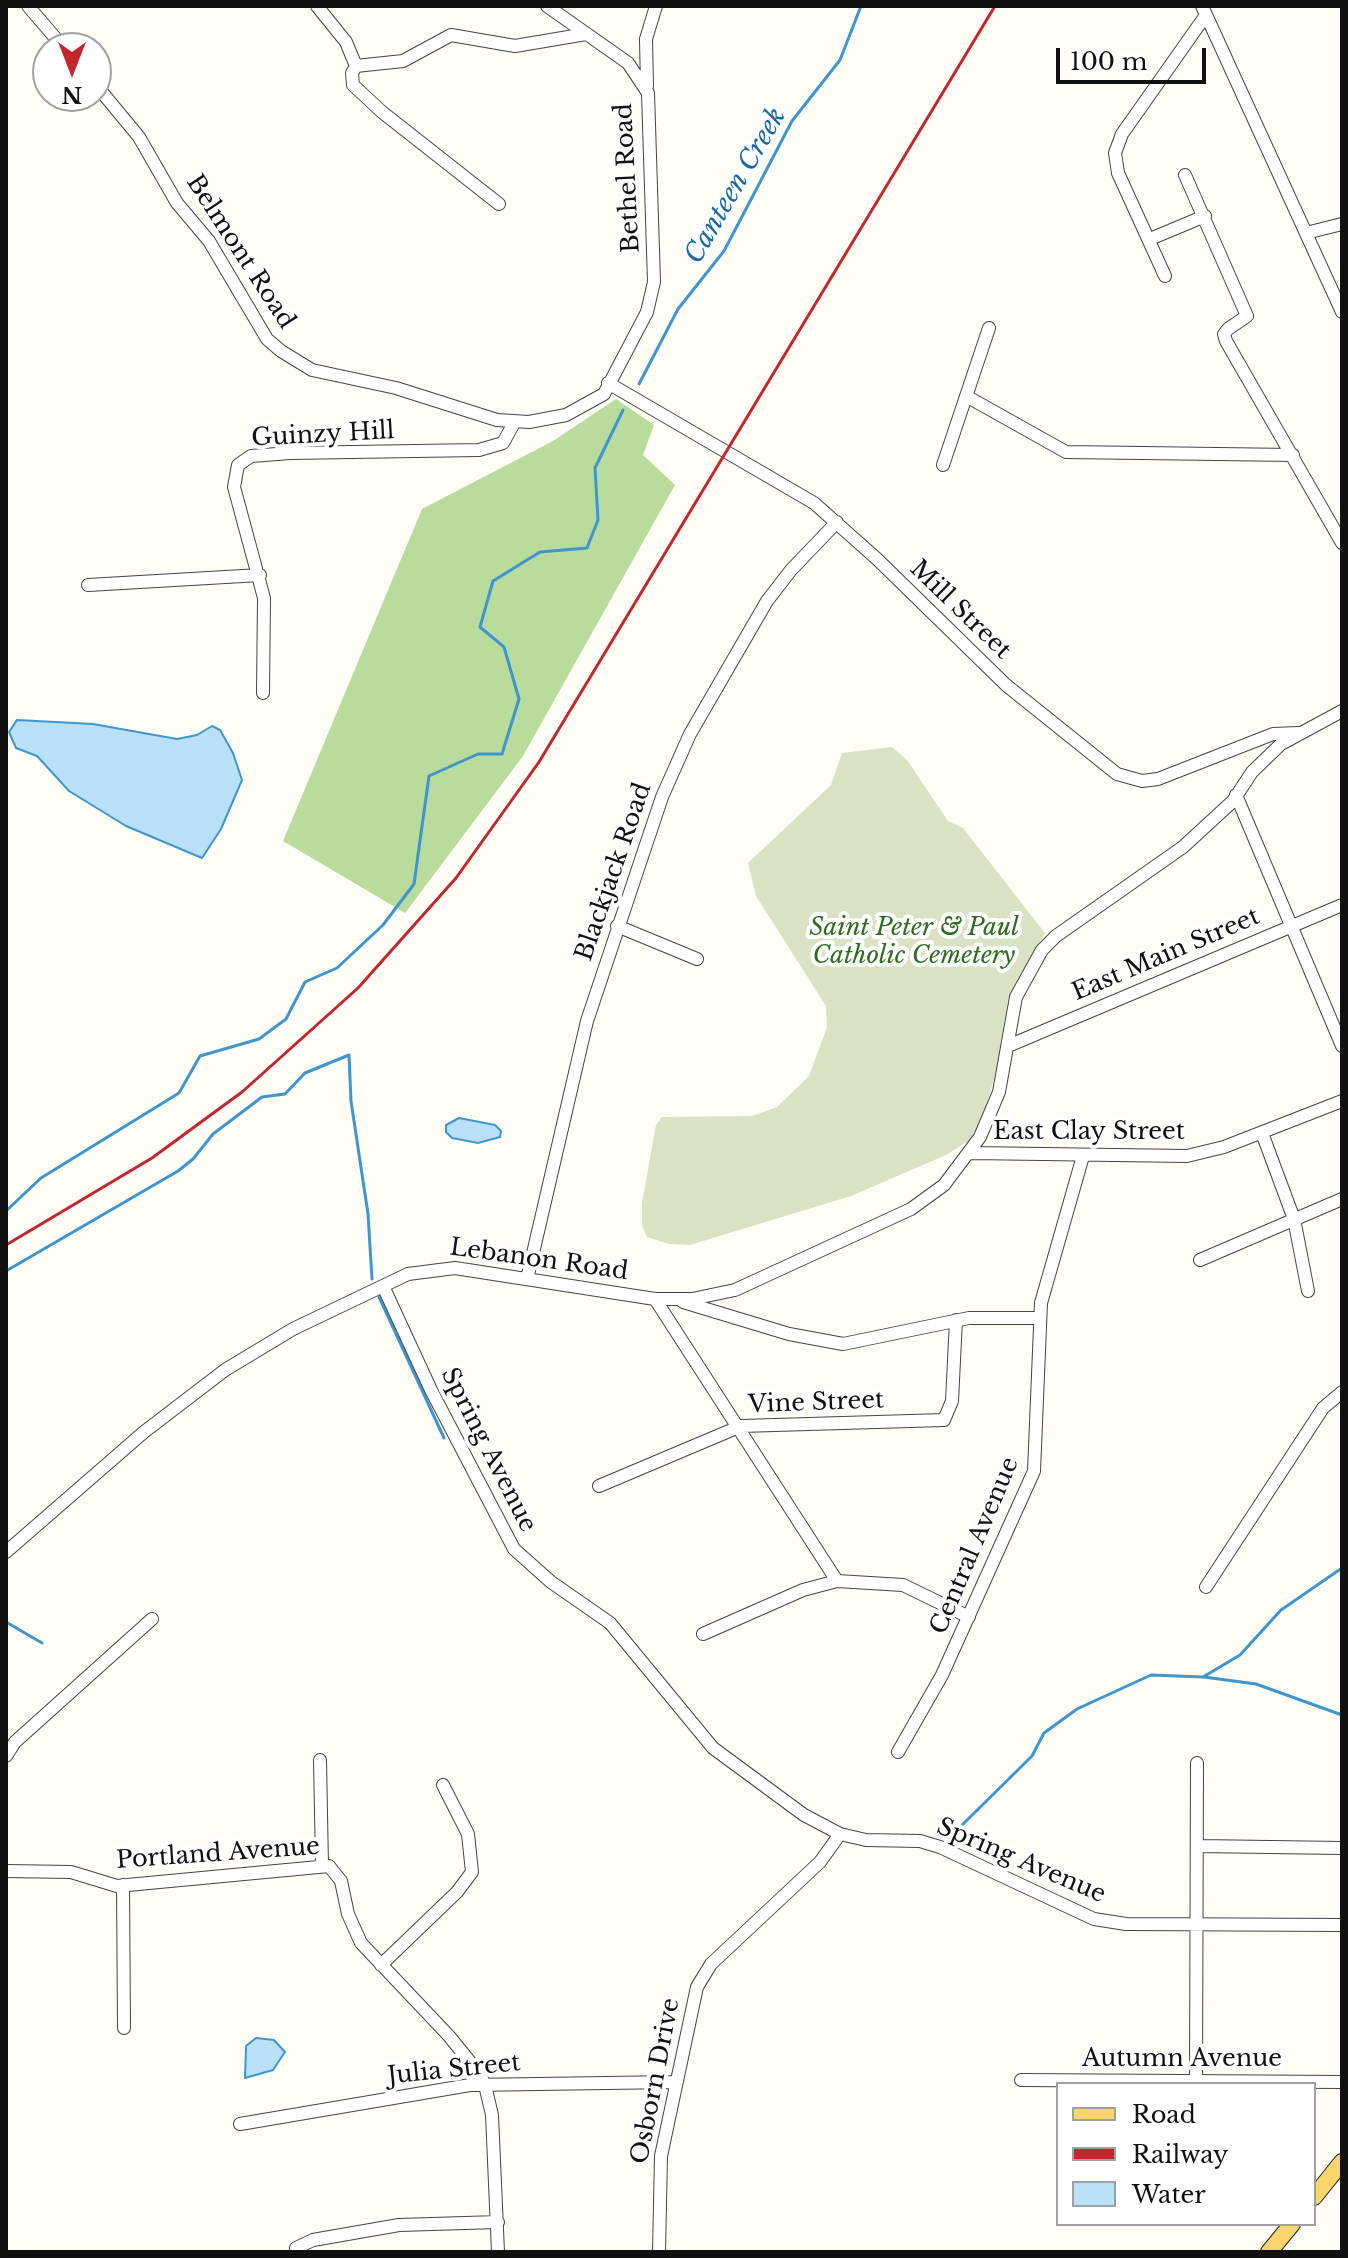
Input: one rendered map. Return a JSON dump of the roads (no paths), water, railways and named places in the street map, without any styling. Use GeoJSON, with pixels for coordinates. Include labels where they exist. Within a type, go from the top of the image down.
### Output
{"type":"FeatureCollection","features":[{"type":"Feature","properties":{"kind":"main road"},"geometry":{"type":"LineString","coordinates":[[1316,2194],[1342,2162]]}},
{"type":"Feature","properties":{"kind":"main road"},"geometry":{"type":"LineString","coordinates":[[1269,2252],[1290,2226]]}},
{"type":"Feature","properties":{"kind":"street"},"geometry":{"type":"LineString","coordinates":[[28,6],[50,32]]}},
{"type":"Feature","properties":{"kind":"street"},"geometry":{"type":"LineString","coordinates":[[317,6],[346,42],[356,66]]}},
{"type":"Feature","properties":{"kind":"street","name":"Bethel Road"},"geometry":{"type":"LineString","coordinates":[[547,6],[628,63],[648,93],[654,282],[647,312],[608,383]]}},
{"type":"Feature","properties":{"kind":"street"},"geometry":{"type":"LineString","coordinates":[[648,93],[646,39],[656,6]]}},
{"type":"Feature","properties":{"kind":"street"},"geometry":{"type":"LineString","coordinates":[[1165,276],[1116,162],[1122,134],[1204,10]]}},
{"type":"Feature","properties":{"kind":"street"},"geometry":{"type":"LineString","coordinates":[[1204,10],[1342,312]]}},
{"type":"Feature","properties":{"kind":"street"},"geometry":{"type":"LineString","coordinates":[[356,66],[403,61],[451,35],[515,46],[586,34]]}},
{"type":"Feature","properties":{"kind":"street"},"geometry":{"type":"LineString","coordinates":[[356,66],[352,73],[353,85],[419,144],[499,204]]}},
{"type":"Feature","properties":{"kind":"street","name":"Belmont Road"},"geometry":{"type":"LineString","coordinates":[[112,105],[146,146],[177,203],[209,241],[267,339],[312,370],[396,388],[514,423],[577,411],[604,394],[608,383]]}},
{"type":"Feature","properties":{"kind":"street"},"geometry":{"type":"LineString","coordinates":[[1185,175],[1247,316],[1228,329],[1224,334],[1226,341],[1342,543]]}},
{"type":"Feature","properties":{"kind":"street"},"geometry":{"type":"LineString","coordinates":[[1150,239],[1205,216]]}},
{"type":"Feature","properties":{"kind":"street"},"geometry":{"type":"LineString","coordinates":[[1306,233],[1342,224]]}},
{"type":"Feature","properties":{"kind":"street"},"geometry":{"type":"LineString","coordinates":[[943,465],[989,328]]}},
{"type":"Feature","properties":{"kind":"street","name":"Mill Street"},"geometry":{"type":"LineString","coordinates":[[608,383],[814,503],[1006,685],[1117,774],[1142,781],[1158,779],[1273,734],[1298,733]]}},
{"type":"Feature","properties":{"kind":"street"},"geometry":{"type":"LineString","coordinates":[[966,396],[1066,452],[1293,455]]}},
{"type":"Feature","properties":{"kind":"street","name":"Guinzy Hill"},"geometry":{"type":"LineString","coordinates":[[263,693],[261,668],[266,623],[260,575],[234,487],[234,471],[244,459],[290,453],[479,450],[503,443],[514,423]]}},
{"type":"Feature","properties":{"kind":"street","name":"Blackjack Road"},"geometry":{"type":"LineString","coordinates":[[527,1279],[576,1061],[617,926],[662,797],[690,734],[767,601],[791,570],[837,522]]}},
{"type":"Feature","properties":{"kind":"street"},"geometry":{"type":"LineString","coordinates":[[88,585],[260,575]]}},
{"type":"Feature","properties":{"kind":"street"},"geometry":{"type":"LineString","coordinates":[[1298,733],[1342,711]]}},
{"type":"Feature","properties":{"kind":"street","name":"Lebanon Road"},"geometry":{"type":"LineString","coordinates":[[6,1552],[144,1432],[225,1370],[293,1329],[408,1274],[436,1268],[678,1300],[735,1290],[902,1214],[944,1185],[971,1153],[997,1099],[1016,997],[1042,950],[1056,936],[1183,847],[1236,795],[1265,757],[1298,733]]}},
{"type":"Feature","properties":{"kind":"street"},"geometry":{"type":"LineString","coordinates":[[1236,795],[1342,1046]]}},
{"type":"Feature","properties":{"kind":"street","name":"East Main Street"},"geometry":{"type":"LineString","coordinates":[[1008,1046],[1342,905]]}},
{"type":"Feature","properties":{"kind":"street"},"geometry":{"type":"LineString","coordinates":[[617,926],[697,959]]}},
{"type":"Feature","properties":{"kind":"street","name":"East Clay Street"},"geometry":{"type":"LineString","coordinates":[[971,1153],[1187,1156],[1262,1133],[1342,1101]]}},
{"type":"Feature","properties":{"kind":"street"},"geometry":{"type":"LineString","coordinates":[[1262,1133],[1294,1219],[1308,1291]]}},
{"type":"Feature","properties":{"kind":"street","name":"Central Avenue"},"geometry":{"type":"LineString","coordinates":[[898,1752],[925,1710],[1034,1471],[1039,1318],[1083,1156]]}},
{"type":"Feature","properties":{"kind":"street"},"geometry":{"type":"LineString","coordinates":[[1200,1260],[1342,1199]]}},
{"type":"Feature","properties":{"kind":"street","name":"Spring Avenue"},"geometry":{"type":"LineString","coordinates":[[383,1286],[431,1390],[514,1549],[551,1582],[610,1623],[713,1748],[804,1815],[840,1834],[940,1847],[1094,1919],[1196,1924],[1342,1925]]}},
{"type":"Feature","properties":{"kind":"street"},"geometry":{"type":"LineString","coordinates":[[655,1299],[837,1581]]}},
{"type":"Feature","properties":{"kind":"street"},"geometry":{"type":"LineString","coordinates":[[678,1300],[789,1334],[843,1344],[956,1320],[994,1316],[1039,1318]]}},
{"type":"Feature","properties":{"kind":"street","name":"Vine Street"},"geometry":{"type":"LineString","coordinates":[[599,1486],[738,1427],[944,1420],[952,1401],[956,1320]]}},
{"type":"Feature","properties":{"kind":"street"},"geometry":{"type":"LineString","coordinates":[[1206,1587],[1323,1408],[1342,1392]]}},
{"type":"Feature","properties":{"kind":"street"},"geometry":{"type":"LineString","coordinates":[[703,1634],[803,1590],[837,1581],[903,1585],[969,1617]]}},
{"type":"Feature","properties":{"kind":"street"},"geometry":{"type":"LineString","coordinates":[[6,1756],[32,1727],[152,1619]]}},
{"type":"Feature","properties":{"kind":"street"},"geometry":{"type":"LineString","coordinates":[[320,1760],[322,1866]]}},
{"type":"Feature","properties":{"kind":"street"},"geometry":{"type":"LineString","coordinates":[[1196,2081],[1197,1763]]}},
{"type":"Feature","properties":{"kind":"street"},"geometry":{"type":"LineString","coordinates":[[381,1965],[448,1901],[472,1872],[468,1834],[443,1785]]}},
{"type":"Feature","properties":{"kind":"street","name":"Osborn Drive"},"geometry":{"type":"LineString","coordinates":[[659,2252],[661,2156],[694,1996],[706,1970],[820,1862],[840,1834]]}},
{"type":"Feature","properties":{"kind":"street"},"geometry":{"type":"LineString","coordinates":[[1197,1846],[1342,1848]]}},
{"type":"Feature","properties":{"kind":"street","name":"Portland Avenue"},"geometry":{"type":"LineString","coordinates":[[6,1871],[71,1872],[106,1884],[123,1885],[329,1866],[341,1881],[354,1930],[381,1965],[449,2036],[485,2085],[492,2115],[498,2252]]}},
{"type":"Feature","properties":{"kind":"street"},"geometry":{"type":"LineString","coordinates":[[123,1885],[124,2028]]}},
{"type":"Feature","properties":{"kind":"street","name":"Autumn Avenue"},"geometry":{"type":"LineString","coordinates":[[1021,2080],[1083,2082]]}},
{"type":"Feature","properties":{"kind":"street","name":"Julia Street"},"geometry":{"type":"LineString","coordinates":[[240,2124],[485,2085],[675,2082]]}},
{"type":"Feature","properties":{"kind":"street","name":"Autumn Avenue"},"geometry":{"type":"LineString","coordinates":[[1155,2082],[1342,2082]]}},
{"type":"Feature","properties":{"kind":"street"},"geometry":{"type":"LineString","coordinates":[[296,2248],[313,2240],[399,2225],[498,2222]]}},
{"type":"Feature","properties":{"kind":"water"},"geometry":{"type":"Polygon","coordinates":[[[17,720],[93,724],[177,739],[197,735],[212,726],[220,730],[233,753],[242,780],[221,829],[202,858],[126,826],[69,791],[37,756],[16,748],[9,732],[17,720]]]}},
{"type":"Feature","properties":{"kind":"water"},"geometry":{"type":"Polygon","coordinates":[[[459,1118],[495,1125],[501,1131],[500,1137],[478,1143],[452,1138],[446,1132],[446,1125],[459,1118]]]}},
{"type":"Feature","properties":{"kind":"water"},"geometry":{"type":"Polygon","coordinates":[[[256,2038],[274,2040],[285,2052],[273,2070],[245,2078],[246,2046],[256,2038]]]}},
{"type":"Feature","properties":{"kind":"waterway","name":"Canteen Creek"},"geometry":{"type":"LineString","coordinates":[[639,384],[678,309],[724,251],[792,121],[840,60],[861,6]]}},
{"type":"Feature","properties":{"kind":"waterway","name":"Canteen Creek"},"geometry":{"type":"LineString","coordinates":[[6,1211],[41,1178],[179,1093],[200,1056],[259,1039],[286,1019],[305,982],[337,968],[383,925],[414,884],[429,776],[478,754],[502,754],[519,699],[504,647],[480,627],[493,581],[540,552],[587,548],[598,520],[595,468],[623,410]]}},
{"type":"Feature","properties":{"kind":"waterway"},"geometry":{"type":"LineString","coordinates":[[6,1271],[178,1171],[193,1159],[213,1134],[262,1097],[285,1094],[305,1073],[349,1055],[351,1101],[368,1214],[372,1279]]}},
{"type":"Feature","properties":{"kind":"waterway"},"geometry":{"type":"LineString","coordinates":[[379,1297],[444,1438]]}},
{"type":"Feature","properties":{"kind":"waterway"},"geometry":{"type":"LineString","coordinates":[[956,1831],[1032,1756],[1044,1733],[1077,1709],[1151,1675],[1203,1677],[1240,1655],[1281,1610],[1342,1568]]}},
{"type":"Feature","properties":{"kind":"waterway"},"geometry":{"type":"LineString","coordinates":[[6,1622],[42,1643]]}},
{"type":"Feature","properties":{"kind":"waterway"},"geometry":{"type":"LineString","coordinates":[[1204,1677],[1256,1684],[1342,1715]]}},
{"type":"Feature","properties":{"kind":"railway"},"geometry":{"type":"LineString","coordinates":[[6,1245],[152,1158],[242,1092],[358,988],[456,878],[539,762],[995,6]]}},
{"type":"Feature","properties":{"kind":"park label","name":"Saint Peter & Paul Catholic Cemetery"},"geometry":{"type":"Point","coordinates":[914,942]}}]}
